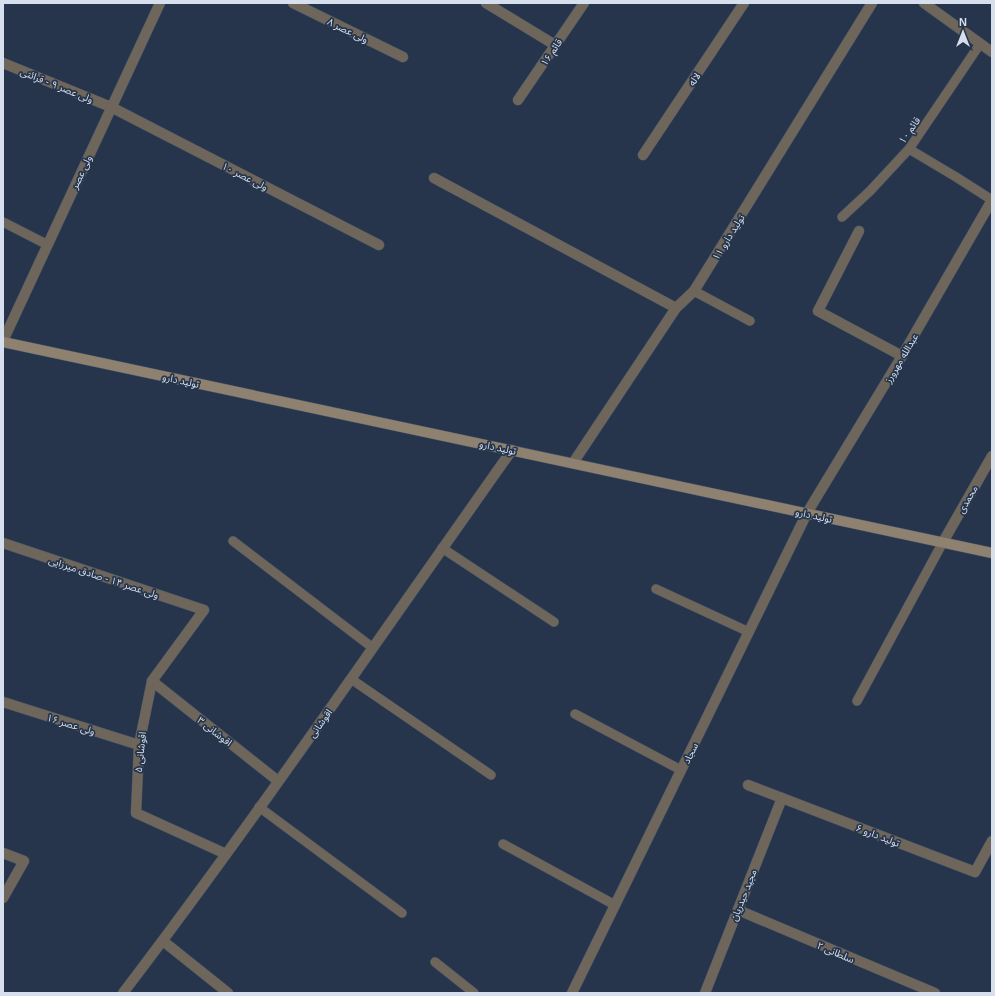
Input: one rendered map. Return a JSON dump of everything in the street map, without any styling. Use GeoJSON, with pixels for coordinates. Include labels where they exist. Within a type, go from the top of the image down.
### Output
{"type":"FeatureCollection","features":[{"type":"Feature","properties":{"kind":"street","name":"ولی عصر"},"geometry":{"type":"LineString","coordinates":[[3,341],[160,3]]}},
{"type":"Feature","properties":{"kind":"street","name":"ولی عصر ۸"},"geometry":{"type":"LineString","coordinates":[[293,3],[403,56]]}},
{"type":"Feature","properties":{"kind":"street"},"geometry":{"type":"LineString","coordinates":[[486,3],[556,46]]}},
{"type":"Feature","properties":{"kind":"street","name":"قائم ۱۶"},"geometry":{"type":"LineString","coordinates":[[518,100],[584,3]]}},
{"type":"Feature","properties":{"kind":"street","name":"لاله"},"geometry":{"type":"LineString","coordinates":[[643,155],[744,3]]}},
{"type":"Feature","properties":{"kind":"street","name":"تولید دارو ۱۱"},"geometry":{"type":"LineString","coordinates":[[573,463],[676,308],[694,291],[872,3]]}},
{"type":"Feature","properties":{"kind":"street"},"geometry":{"type":"LineString","coordinates":[[924,3],[992,52]]}},
{"type":"Feature","properties":{"kind":"street","name":"ولی عصر ۹ - قرائتی"},"geometry":{"type":"LineString","coordinates":[[3,63],[111,107]]}},
{"type":"Feature","properties":{"kind":"street","name":"ولی عصر ۱۰"},"geometry":{"type":"LineString","coordinates":[[111,107],[378,245]]}},
{"type":"Feature","properties":{"kind":"street"},"geometry":{"type":"LineString","coordinates":[[434,178],[676,308]]}},
{"type":"Feature","properties":{"kind":"street","name":"عبدالله مهرورز"},"geometry":{"type":"LineString","coordinates":[[807,513],[902,356],[992,200]]}},
{"type":"Feature","properties":{"kind":"street"},"geometry":{"type":"LineString","coordinates":[[859,231],[818,311],[902,356]]}},
{"type":"Feature","properties":{"kind":"street","name":"تولید دارو"},"geometry":{"type":"LineString","coordinates":[[3,341],[992,553]]}},
{"type":"Feature","properties":{"kind":"street","name":"اقوشانی"},"geometry":{"type":"LineString","coordinates":[[123,993],[226,854],[512,450]]}},
{"type":"Feature","properties":{"kind":"street","name":"محمدی"},"geometry":{"type":"LineString","coordinates":[[943,542],[992,456]]}},
{"type":"Feature","properties":{"kind":"street","name":"سجاد"},"geometry":{"type":"LineString","coordinates":[[572,993],[807,513]]}},
{"type":"Feature","properties":{"kind":"street","name":"ولی عصر ۱۴ - صادق میرزایی"},"geometry":{"type":"LineString","coordinates":[[3,544],[204,610]]}},
{"type":"Feature","properties":{"kind":"street","name":"اقوشانی ۵"},"geometry":{"type":"LineString","coordinates":[[204,610],[152,681],[139,745],[136,813],[226,854]]}},
{"type":"Feature","properties":{"kind":"street","name":"اقوشانی ۳"},"geometry":{"type":"LineString","coordinates":[[152,681],[278,781]]}},
{"type":"Feature","properties":{"kind":"street","name":"ولی عصر ۱۶"},"geometry":{"type":"LineString","coordinates":[[3,702],[139,745]]}},
{"type":"Feature","properties":{"kind":"street","name":"تولید دارو ۶"},"geometry":{"type":"LineString","coordinates":[[748,785],[975,872],[992,841]]}},
{"type":"Feature","properties":{"kind":"street","name":"مجید حیدریان"},"geometry":{"type":"LineString","coordinates":[[705,993],[782,798]]}},
{"type":"Feature","properties":{"kind":"street"},"geometry":{"type":"LineString","coordinates":[[3,853],[24,861],[3,898]]}},
{"type":"Feature","properties":{"kind":"street","name":"۲ سلطانی"},"geometry":{"type":"LineString","coordinates":[[738,910],[935,993]]}},
{"type":"Feature","properties":{"kind":"street"},"geometry":{"type":"LineString","coordinates":[[162,941],[228,993]]}},
{"type":"Feature","properties":{"kind":"lane","name":"قائم ۱۰"},"geometry":{"type":"LineString","coordinates":[[842,216],[870,192],[909,149],[980,44]]}},
{"type":"Feature","properties":{"kind":"lane"},"geometry":{"type":"LineString","coordinates":[[909,149],[992,200]]}},
{"type":"Feature","properties":{"kind":"lane"},"geometry":{"type":"LineString","coordinates":[[3,222],[48,245]]}},
{"type":"Feature","properties":{"kind":"lane"},"geometry":{"type":"LineString","coordinates":[[694,291],[750,320]]}},
{"type":"Feature","properties":{"kind":"lane"},"geometry":{"type":"LineString","coordinates":[[233,541],[373,648]]}},
{"type":"Feature","properties":{"kind":"lane"},"geometry":{"type":"LineString","coordinates":[[857,701],[943,542]]}},
{"type":"Feature","properties":{"kind":"lane"},"geometry":{"type":"LineString","coordinates":[[442,548],[554,622]]}},
{"type":"Feature","properties":{"kind":"lane"},"geometry":{"type":"LineString","coordinates":[[656,589],[749,632]]}},
{"type":"Feature","properties":{"kind":"lane"},"geometry":{"type":"LineString","coordinates":[[351,679],[491,775]]}},
{"type":"Feature","properties":{"kind":"lane"},"geometry":{"type":"LineString","coordinates":[[575,714],[681,770]]}},
{"type":"Feature","properties":{"kind":"lane"},"geometry":{"type":"LineString","coordinates":[[259,807],[402,913]]}},
{"type":"Feature","properties":{"kind":"lane"},"geometry":{"type":"LineString","coordinates":[[503,844],[615,905]]}},
{"type":"Feature","properties":{"kind":"lane"},"geometry":{"type":"LineString","coordinates":[[435,962],[474,993]]}}]}
